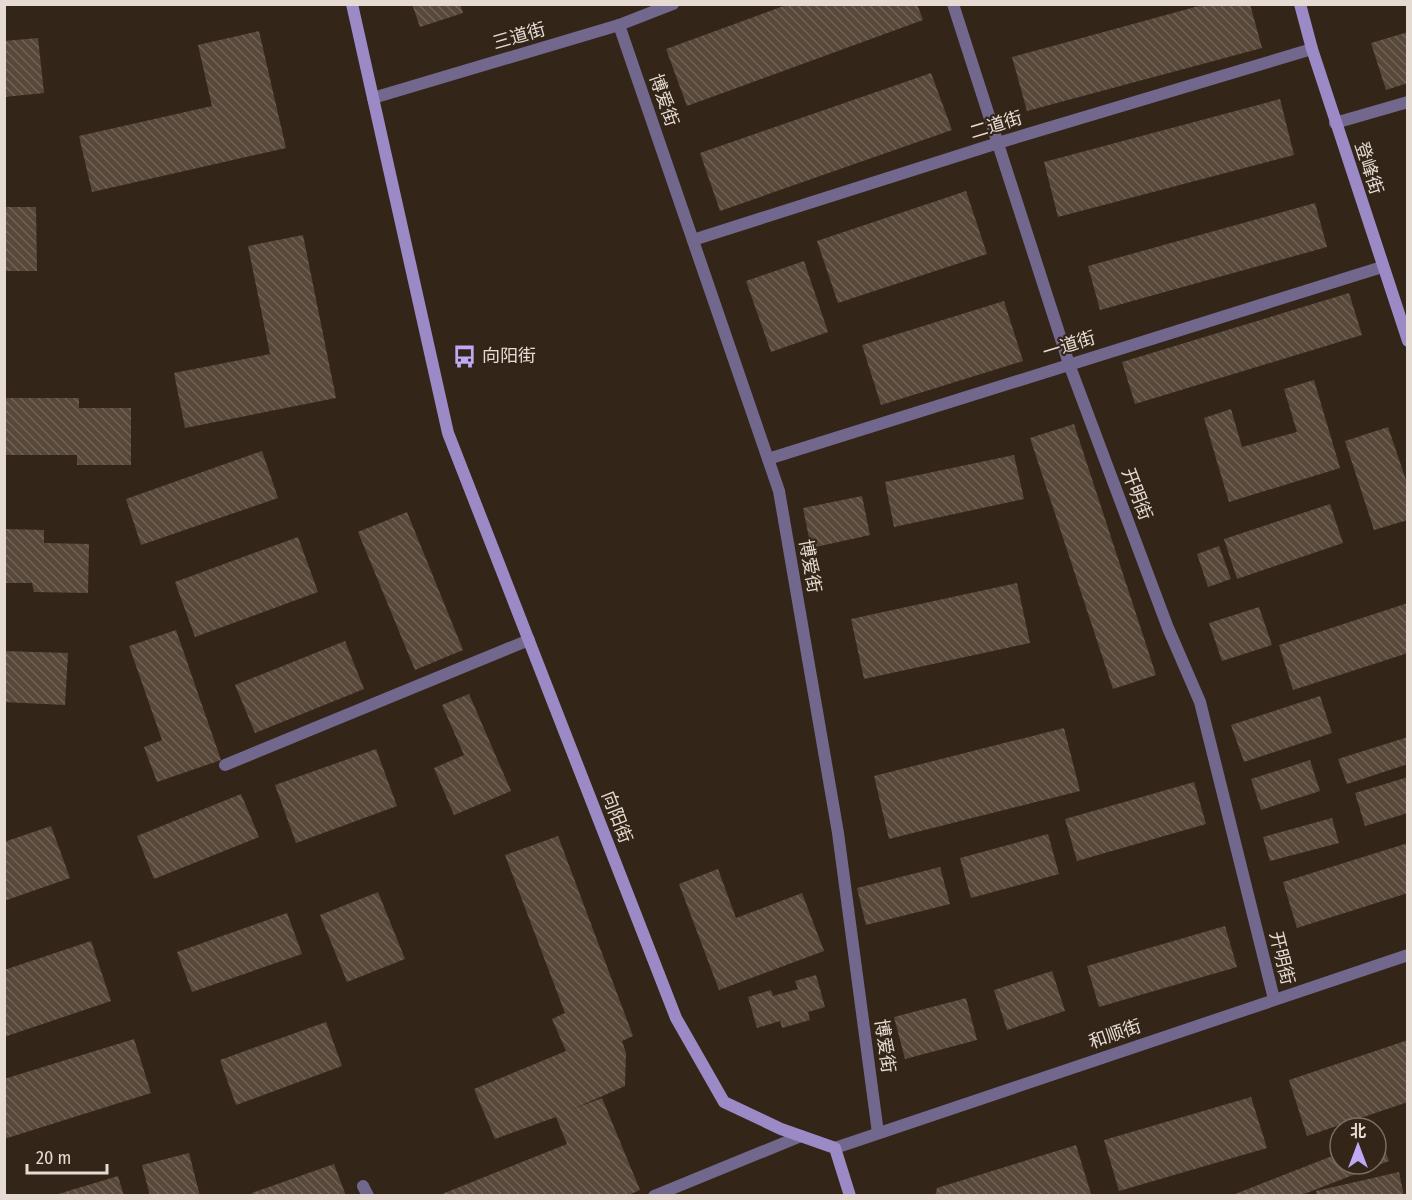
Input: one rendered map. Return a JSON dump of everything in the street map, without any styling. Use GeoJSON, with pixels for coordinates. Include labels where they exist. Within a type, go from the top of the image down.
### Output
{"type":"FeatureCollection","features":[{"type":"Feature","properties":{"kind":"street","name":"向阳街"},"geometry":{"type":"LineString","coordinates":[[352,4],[448,433],[676,1018],[724,1102],[801,1136],[835,1148]]}},
{"type":"Feature","properties":{"kind":"street","name":"三道街"},"geometry":{"type":"LineString","coordinates":[[373,98],[619,25],[674,4]]}},
{"type":"Feature","properties":{"kind":"street","name":"开明街"},"geometry":{"type":"LineString","coordinates":[[953,4],[1069,364],[1168,628],[1200,702],[1274,999]]}},
{"type":"Feature","properties":{"kind":"street","name":"登峰街"},"geometry":{"type":"LineString","coordinates":[[1300,4],[1311,49],[1407,340]]}},
{"type":"Feature","properties":{"kind":"street","name":"博爱街"},"geometry":{"type":"LineString","coordinates":[[619,25],[779,491],[838,833],[878,1133]]}},
{"type":"Feature","properties":{"kind":"street","name":"二道街"},"geometry":{"type":"LineString","coordinates":[[693,240],[998,143],[1311,49]]}},
{"type":"Feature","properties":{"kind":"street"},"geometry":{"type":"LineString","coordinates":[[1335,123],[1407,102]]}},
{"type":"Feature","properties":{"kind":"street","name":"一道街"},"geometry":{"type":"LineString","coordinates":[[768,459],[1382,267]]}},
{"type":"Feature","properties":{"kind":"street"},"geometry":{"type":"LineString","coordinates":[[225,765],[529,640]]}},
{"type":"Feature","properties":{"kind":"street","name":"和顺街"},"geometry":{"type":"LineString","coordinates":[[835,1148],[1407,955]]}},
{"type":"Feature","properties":{"kind":"street"},"geometry":{"type":"LineString","coordinates":[[654,1196],[801,1136]]}},
{"type":"Feature","properties":{"kind":"street"},"geometry":{"type":"LineString","coordinates":[[835,1148],[850,1196]]}},
{"type":"Feature","properties":{"kind":"building"},"geometry":{"type":"Polygon","coordinates":[[[412,4],[460,4],[463,13],[420,27],[412,4]]]}},
{"type":"Feature","properties":{"kind":"building"},"geometry":{"type":"Polygon","coordinates":[[[789,4],[917,4],[923,20],[687,106],[666,49],[789,4]]]}},
{"type":"Feature","properties":{"kind":"building"},"geometry":{"type":"Polygon","coordinates":[[[1206,4],[1250,4],[1262,48],[1027,111],[1012,57],[1206,4]]]}},
{"type":"Feature","properties":{"kind":"building"},"geometry":{"type":"Polygon","coordinates":[[[259,31],[286,148],[92,192],[79,136],[212,106],[198,45],[259,31]]]}},
{"type":"Feature","properties":{"kind":"building"},"geometry":{"type":"Polygon","coordinates":[[[1408,32],[1408,83],[1386,90],[1371,43],[1408,32]]]}},
{"type":"Feature","properties":{"kind":"building"},"geometry":{"type":"Polygon","coordinates":[[[38,38],[44,93],[4,97],[4,41],[38,38]]]}},
{"type":"Feature","properties":{"kind":"building"},"geometry":{"type":"Polygon","coordinates":[[[931,73],[952,130],[720,211],[700,153],[931,73]]]}},
{"type":"Feature","properties":{"kind":"building"},"geometry":{"type":"Polygon","coordinates":[[[1280,99],[1294,155],[1058,217],[1044,162],[1280,99]]]}},
{"type":"Feature","properties":{"kind":"building"},"geometry":{"type":"Polygon","coordinates":[[[966,191],[987,254],[838,303],[817,241],[966,191]]]}},
{"type":"Feature","properties":{"kind":"building"},"geometry":{"type":"Polygon","coordinates":[[[1315,203],[1327,247],[1100,310],[1088,266],[1315,203]]]}},
{"type":"Feature","properties":{"kind":"building"},"geometry":{"type":"Polygon","coordinates":[[[4,207],[36,207],[37,271],[4,271],[4,207]]]}},
{"type":"Feature","properties":{"kind":"building"},"geometry":{"type":"Polygon","coordinates":[[[303,235],[336,398],[185,428],[174,373],[270,354],[248,246],[303,235]]]}},
{"type":"Feature","properties":{"kind":"building"},"geometry":{"type":"Polygon","coordinates":[[[804,261],[828,332],[771,352],[746,281],[804,261]]]}},
{"type":"Feature","properties":{"kind":"building"},"geometry":{"type":"Polygon","coordinates":[[[1349,293],[1362,335],[1135,404],[1122,362],[1349,293]]]}},
{"type":"Feature","properties":{"kind":"building"},"geometry":{"type":"Polygon","coordinates":[[[1004,301],[1023,361],[881,405],[862,345],[1004,301]]]}},
{"type":"Feature","properties":{"kind":"building"},"geometry":{"type":"Polygon","coordinates":[[[1314,380],[1340,468],[1229,502],[1204,418],[1231,409],[1242,447],[1297,432],[1284,389],[1314,380]]]}},
{"type":"Feature","properties":{"kind":"building"},"geometry":{"type":"Polygon","coordinates":[[[4,398],[79,398],[79,408],[131,408],[131,465],[77,465],[77,455],[4,455],[4,398]]]}},
{"type":"Feature","properties":{"kind":"building"},"geometry":{"type":"Polygon","coordinates":[[[1074,424],[1156,675],[1113,689],[1030,438],[1074,424]]]}},
{"type":"Feature","properties":{"kind":"building"},"geometry":{"type":"Polygon","coordinates":[[[1388,427],[1408,486],[1408,520],[1374,530],[1345,441],[1388,427]]]}},
{"type":"Feature","properties":{"kind":"building"},"geometry":{"type":"Polygon","coordinates":[[[262,451],[278,498],[141,545],[126,499],[262,451]]]}},
{"type":"Feature","properties":{"kind":"building"},"geometry":{"type":"Polygon","coordinates":[[[1014,455],[1024,499],[894,527],[885,482],[1014,455]]]}},
{"type":"Feature","properties":{"kind":"building"},"geometry":{"type":"Polygon","coordinates":[[[862,496],[870,535],[811,548],[803,508],[862,496]]]}},
{"type":"Feature","properties":{"kind":"building"},"geometry":{"type":"Polygon","coordinates":[[[1330,504],[1343,543],[1237,579],[1224,539],[1330,504]]]}},
{"type":"Feature","properties":{"kind":"building"},"geometry":{"type":"Polygon","coordinates":[[[407,512],[463,650],[415,670],[358,532],[407,512]]]}},
{"type":"Feature","properties":{"kind":"building"},"geometry":{"type":"Polygon","coordinates":[[[4,529],[44,530],[44,543],[89,544],[88,593],[34,592],[32,583],[4,583],[4,529]]]}},
{"type":"Feature","properties":{"kind":"building"},"geometry":{"type":"Polygon","coordinates":[[[298,537],[318,592],[195,637],[175,582],[298,537]]]}},
{"type":"Feature","properties":{"kind":"building"},"geometry":{"type":"Polygon","coordinates":[[[1219,546],[1231,579],[1208,587],[1197,554],[1219,546]]]}},
{"type":"Feature","properties":{"kind":"building"},"geometry":{"type":"Polygon","coordinates":[[[1017,583],[1030,643],[864,679],[851,619],[1017,583]]]}},
{"type":"Feature","properties":{"kind":"building"},"geometry":{"type":"Polygon","coordinates":[[[1408,603],[1408,653],[1293,690],[1279,645],[1408,603]]]}},
{"type":"Feature","properties":{"kind":"building"},"geometry":{"type":"Polygon","coordinates":[[[1259,607],[1272,645],[1222,661],[1209,623],[1259,607]]]}},
{"type":"Feature","properties":{"kind":"building"},"geometry":{"type":"Polygon","coordinates":[[[176,630],[221,760],[157,782],[144,747],[162,740],[129,646],[176,630]]]}},
{"type":"Feature","properties":{"kind":"building"},"geometry":{"type":"Polygon","coordinates":[[[345,641],[364,689],[255,733],[235,685],[345,641]]]}},
{"type":"Feature","properties":{"kind":"building"},"geometry":{"type":"Polygon","coordinates":[[[4,651],[68,653],[65,705],[4,702],[4,651]]]}},
{"type":"Feature","properties":{"kind":"building"},"geometry":{"type":"Polygon","coordinates":[[[469,694],[511,791],[454,815],[434,768],[464,755],[442,705],[469,694]]]}},
{"type":"Feature","properties":{"kind":"building"},"geometry":{"type":"Polygon","coordinates":[[[1320,696],[1332,733],[1244,762],[1231,725],[1320,696]]]}},
{"type":"Feature","properties":{"kind":"building"},"geometry":{"type":"Polygon","coordinates":[[[1064,728],[1080,791],[889,839],[874,776],[1064,728]]]}},
{"type":"Feature","properties":{"kind":"building"},"geometry":{"type":"Polygon","coordinates":[[[1408,737],[1408,764],[1347,784],[1338,759],[1408,737]]]}},
{"type":"Feature","properties":{"kind":"building"},"geometry":{"type":"Polygon","coordinates":[[[376,749],[397,806],[296,843],[275,785],[376,749]]]}},
{"type":"Feature","properties":{"kind":"building"},"geometry":{"type":"Polygon","coordinates":[[[1310,760],[1320,791],[1261,810],[1251,779],[1310,760]]]}},
{"type":"Feature","properties":{"kind":"building"},"geometry":{"type":"Polygon","coordinates":[[[1408,777],[1408,813],[1365,826],[1355,793],[1408,777]]]}},
{"type":"Feature","properties":{"kind":"building"},"geometry":{"type":"Polygon","coordinates":[[[1194,782],[1206,824],[1077,861],[1065,819],[1194,782]]]}},
{"type":"Feature","properties":{"kind":"building"},"geometry":{"type":"Polygon","coordinates":[[[241,794],[259,837],[154,879],[137,836],[241,794]]]}},
{"type":"Feature","properties":{"kind":"building"},"geometry":{"type":"Polygon","coordinates":[[[1332,818],[1339,843],[1270,861],[1263,837],[1332,818]]]}},
{"type":"Feature","properties":{"kind":"building"},"geometry":{"type":"Polygon","coordinates":[[[51,826],[70,878],[4,901],[4,842],[51,826]]]}},
{"type":"Feature","properties":{"kind":"building"},"geometry":{"type":"Polygon","coordinates":[[[1048,834],[1059,874],[971,898],[960,858],[1048,834]]]}},
{"type":"Feature","properties":{"kind":"building"},"geometry":{"type":"Polygon","coordinates":[[[558,836],[633,1036],[622,1041],[626,1053],[625,1086],[573,1109],[602,1098],[640,1190],[626,1196],[437,1196],[567,1144],[556,1117],[495,1139],[474,1089],[566,1051],[552,1019],[565,1013],[505,855],[558,836]]]}},
{"type":"Feature","properties":{"kind":"building"},"geometry":{"type":"Polygon","coordinates":[[[1408,843],[1408,893],[1297,928],[1283,882],[1408,843]]]}},
{"type":"Feature","properties":{"kind":"building"},"geometry":{"type":"Polygon","coordinates":[[[940,867],[950,904],[866,925],[857,888],[940,867]]]}},
{"type":"Feature","properties":{"kind":"building"},"geometry":{"type":"Polygon","coordinates":[[[718,869],[736,918],[802,893],[824,951],[719,990],[679,884],[718,869]]]}},
{"type":"Feature","properties":{"kind":"building"},"geometry":{"type":"Polygon","coordinates":[[[378,892],[405,959],[347,982],[320,915],[378,892]]]}},
{"type":"Feature","properties":{"kind":"building"},"geometry":{"type":"Polygon","coordinates":[[[287,913],[302,954],[192,992],[177,952],[287,913]]]}},
{"type":"Feature","properties":{"kind":"building"},"geometry":{"type":"Polygon","coordinates":[[[1225,926],[1237,967],[1099,1007],[1087,966],[1225,926]]]}},
{"type":"Feature","properties":{"kind":"building"},"geometry":{"type":"Polygon","coordinates":[[[91,941],[111,1001],[4,1037],[4,970],[91,941]]]}},
{"type":"Feature","properties":{"kind":"building"},"geometry":{"type":"Polygon","coordinates":[[[1052,971],[1065,1011],[1007,1030],[994,990],[1052,971]]]}},
{"type":"Feature","properties":{"kind":"building"},"geometry":{"type":"Polygon","coordinates":[[[816,975],[825,1007],[808,1012],[810,1020],[782,1028],[780,1021],[757,1028],[748,997],[771,990],[773,996],[798,989],[795,981],[816,975]]]}},
{"type":"Feature","properties":{"kind":"building"},"geometry":{"type":"Polygon","coordinates":[[[966,998],[977,1040],[905,1059],[894,1017],[966,998]]]}},
{"type":"Feature","properties":{"kind":"building"},"geometry":{"type":"Polygon","coordinates":[[[326,1022],[342,1066],[236,1105],[220,1060],[326,1022]]]}},
{"type":"Feature","properties":{"kind":"building"},"geometry":{"type":"Polygon","coordinates":[[[134,1039],[151,1093],[4,1139],[4,1079],[134,1039]]]}},
{"type":"Feature","properties":{"kind":"building"},"geometry":{"type":"Polygon","coordinates":[[[1408,1040],[1408,1102],[1366,1116],[1328,1116],[1328,1129],[1307,1136],[1289,1080],[1408,1040]]]}},
{"type":"Feature","properties":{"kind":"building"},"geometry":{"type":"Polygon","coordinates":[[[1251,1097],[1267,1148],[1119,1191],[1104,1140],[1251,1097]]]}},
{"type":"Feature","properties":{"kind":"building"},"geometry":{"type":"Polygon","coordinates":[[[1076,1145],[1091,1194],[935,1196],[937,1188],[1076,1145]]]}},
{"type":"Feature","properties":{"kind":"building"},"geometry":{"type":"Polygon","coordinates":[[[189,1153],[200,1196],[150,1196],[142,1165],[189,1153]]]}},
{"type":"Feature","properties":{"kind":"building"},"geometry":{"type":"Polygon","coordinates":[[[1328,1158],[1328,1176],[1350,1176],[1299,1196],[1230,1196],[1328,1158]]]}},
{"type":"Feature","properties":{"kind":"building"},"geometry":{"type":"Polygon","coordinates":[[[334,1164],[346,1196],[253,1196],[252,1193],[334,1164]]]}},
{"type":"Feature","properties":{"kind":"building"},"geometry":{"type":"Polygon","coordinates":[[[1399,1172],[1404,1196],[1317,1196],[1316,1191],[1399,1172]]]}},
{"type":"Feature","properties":{"kind":"building"},"geometry":{"type":"Polygon","coordinates":[[[118,1176],[124,1196],[55,1196],[55,1195],[118,1176]]]}},
{"type":"Feature","properties":{"kind":"place","name":"向阳街"},"geometry":{"type":"Point","coordinates":[464,356]}}]}
